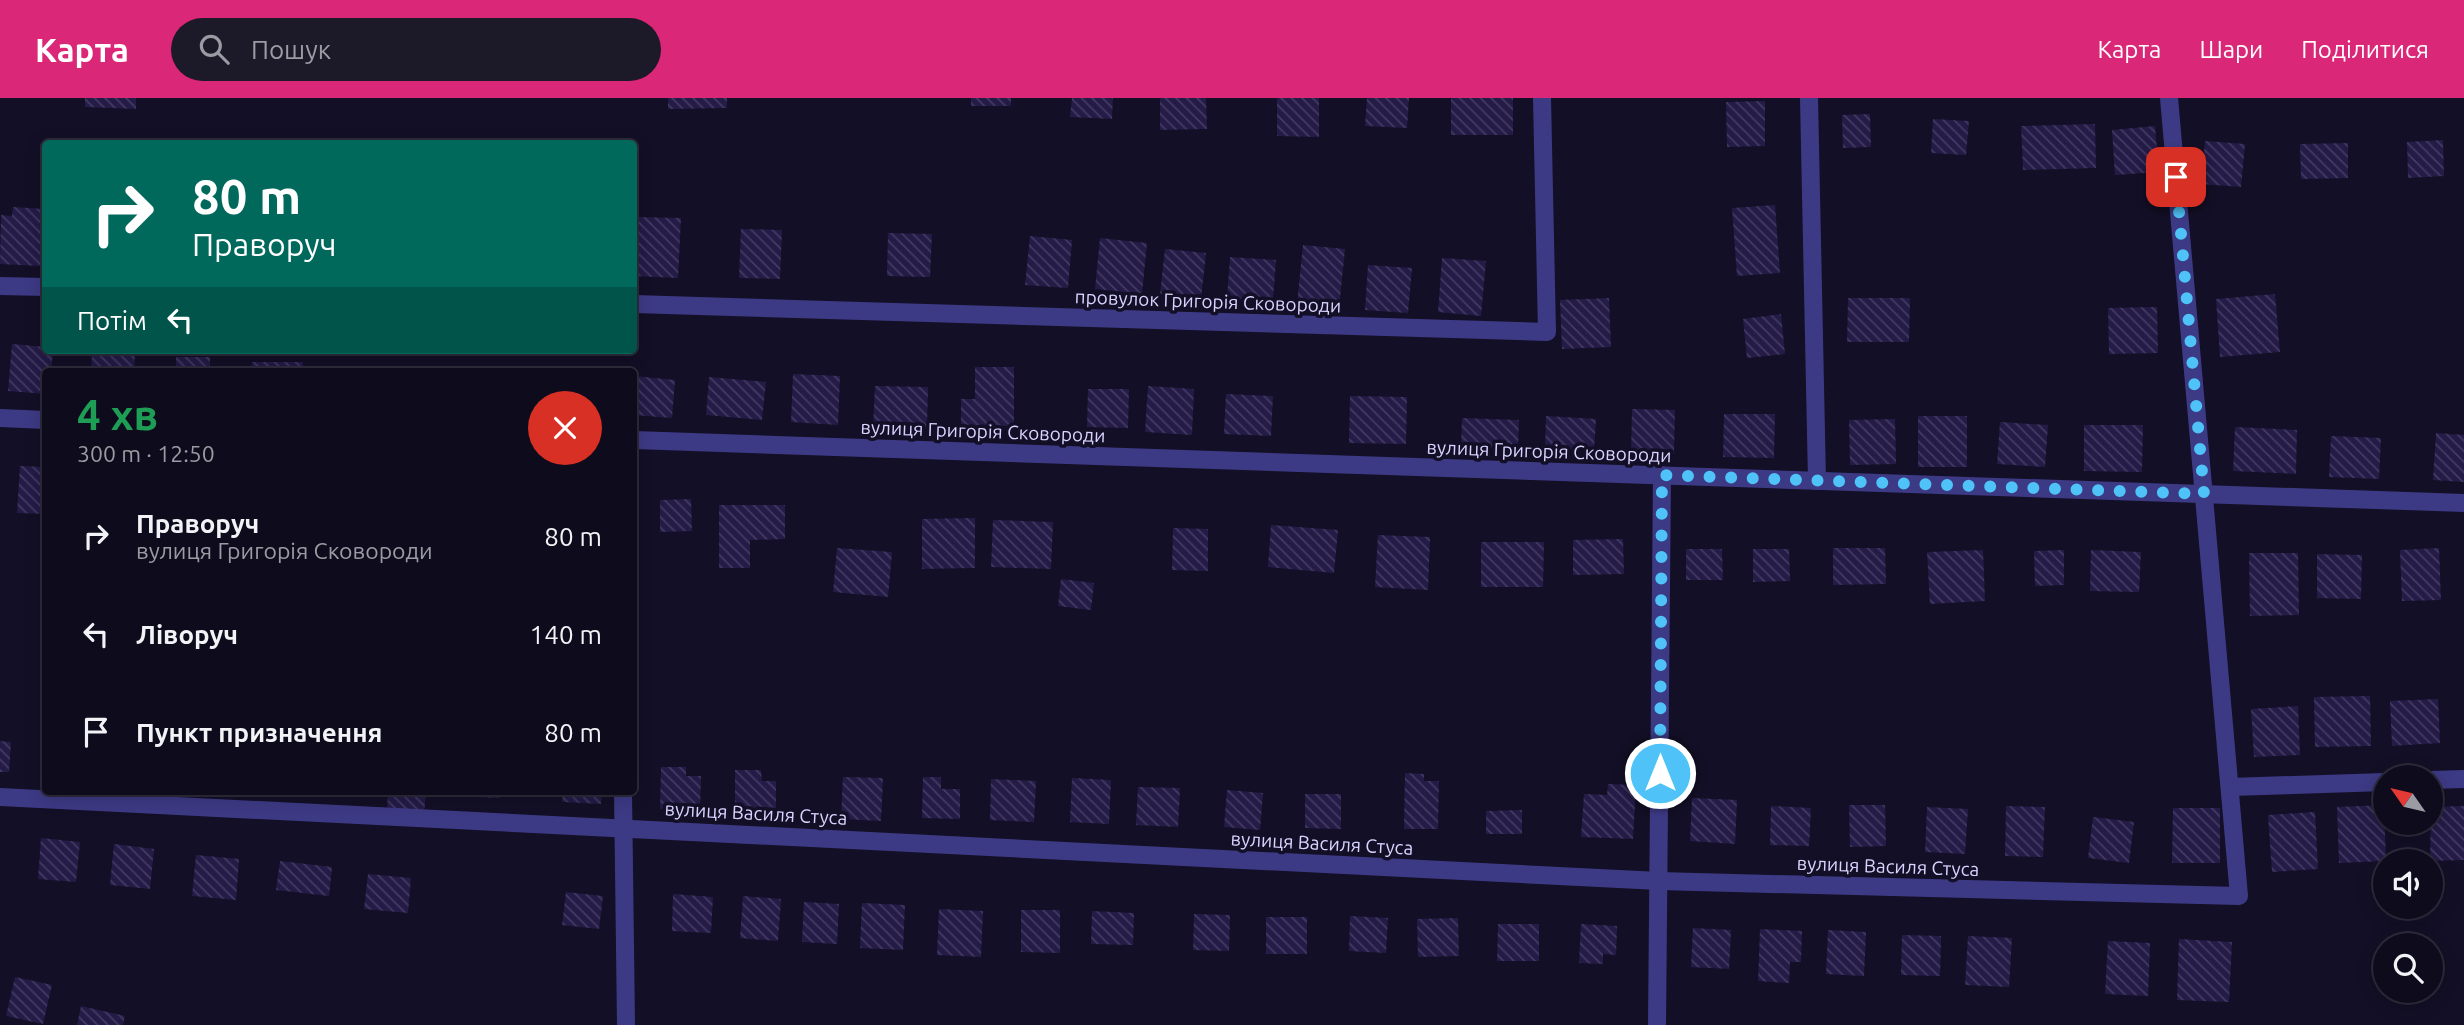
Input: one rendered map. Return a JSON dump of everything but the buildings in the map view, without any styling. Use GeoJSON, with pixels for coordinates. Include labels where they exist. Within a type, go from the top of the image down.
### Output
{"type":"FeatureCollection","features":[{"type":"Feature","properties":{"kind":"street","name":"провулок Григорія Сковороди"},"geometry":{"type":"LineString","coordinates":[[637,304],[1547,332],[1542,98]]}},
{"type":"Feature","properties":{"kind":"street"},"geometry":{"type":"LineString","coordinates":[[1809,98],[1817,481]]}},
{"type":"Feature","properties":{"kind":"street","name":"вулиця Василя Стуса"},"geometry":{"type":"LineString","coordinates":[[0,797],[1659,881],[2239,897],[2169,98]]}},
{"type":"Feature","properties":{"kind":"street"},"geometry":{"type":"LineString","coordinates":[[0,286],[42,287]]}},
{"type":"Feature","properties":{"kind":"street"},"geometry":{"type":"LineString","coordinates":[[0,418],[42,420]]}},
{"type":"Feature","properties":{"kind":"street","name":"вулиця Григорія Сковороди"},"geometry":{"type":"LineString","coordinates":[[637,440],[2464,503]]}},
{"type":"Feature","properties":{"kind":"street"},"geometry":{"type":"LineString","coordinates":[[1657,1025],[1662,475]]}},
{"type":"Feature","properties":{"kind":"street"},"geometry":{"type":"LineString","coordinates":[[2443,780],[2464,779]]}},
{"type":"Feature","properties":{"kind":"street"},"geometry":{"type":"LineString","coordinates":[[2230,787],[2373,782]]}},
{"type":"Feature","properties":{"kind":"street"},"geometry":{"type":"LineString","coordinates":[[623,795],[626,1025]]}},
{"type":"Feature","properties":{"kind":"route"},"geometry":{"type":"LineString","coordinates":[[1660,773],[1662,475],[2204,494],[2176,177]]}}]}
